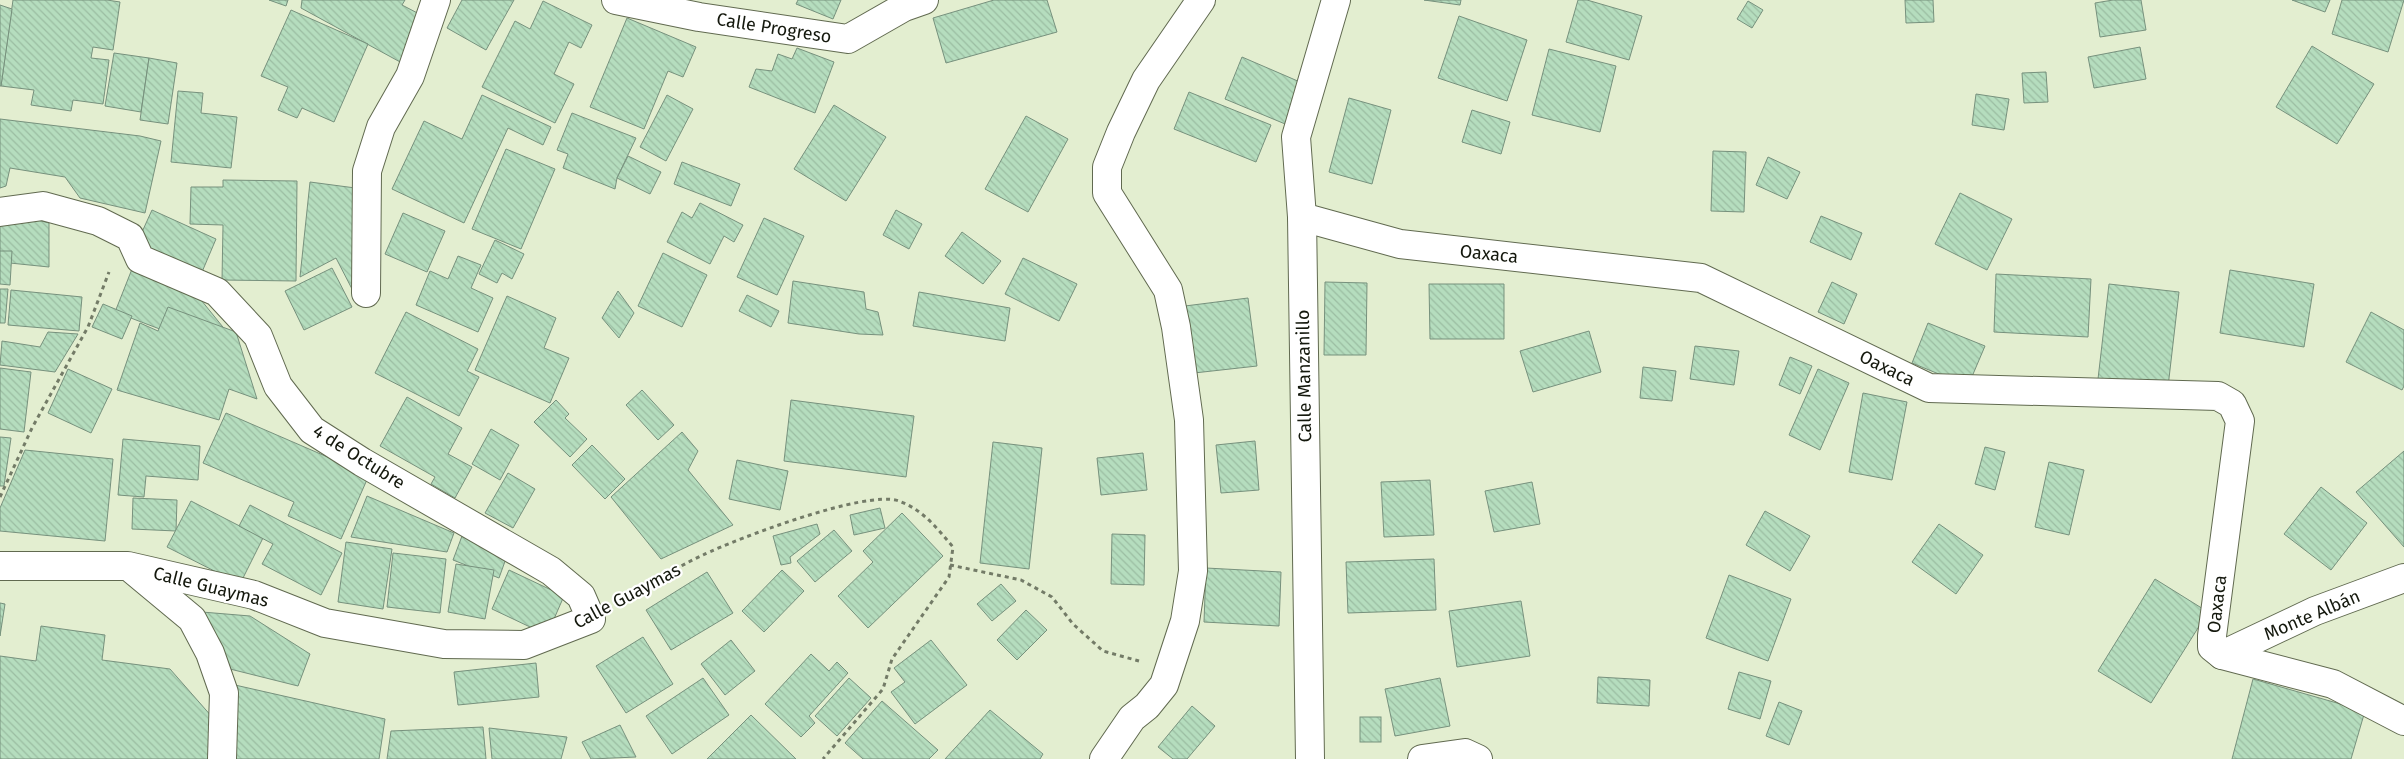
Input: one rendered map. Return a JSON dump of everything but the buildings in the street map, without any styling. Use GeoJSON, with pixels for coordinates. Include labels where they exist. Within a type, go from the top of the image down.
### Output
{"type":"FeatureCollection","features":[{"type":"Feature","properties":{"kind":"street"},"geometry":{"type":"LineString","coordinates":[[366,293],[366,171],[381,126],[410,76],[436,0]]}},
{"type":"Feature","properties":{"kind":"street","name":"Calle Progreso"},"geometry":{"type":"LineString","coordinates":[[616,0],[699,17],[848,39],[904,7],[924,0]]}},
{"type":"Feature","properties":{"kind":"street"},"geometry":{"type":"LineString","coordinates":[[1104,759],[1132,718],[1147,706],[1164,685],[1185,621],[1193,571],[1190,420],[1176,328],[1168,290],[1107,193],[1107,167],[1121,132],[1146,80],[1201,0]]}},
{"type":"Feature","properties":{"kind":"street","name":"Calle Manzanillo"},"geometry":{"type":"LineString","coordinates":[[1310,759],[1302,218],[1296,137],[1336,0]]}},
{"type":"Feature","properties":{"kind":"street"},"geometry":{"type":"LineString","coordinates":[[0,212],[43,206],[98,220],[130,237],[140,259]]}},
{"type":"Feature","properties":{"kind":"street","name":"Oaxaca"},"geometry":{"type":"LineString","coordinates":[[1302,218],[1400,244],[1701,278],[1930,388],[2218,396],[2232,404],[2240,420],[2212,636],[2212,647],[2222,655]]}},
{"type":"Feature","properties":{"kind":"street","name":"4 de Octubre"},"geometry":{"type":"LineString","coordinates":[[140,259],[217,292],[258,336],[278,386],[312,430],[387,476],[551,570],[581,596],[591,619]]}},
{"type":"Feature","properties":{"kind":"street","name":"Calle Guaymas"},"geometry":{"type":"LineString","coordinates":[[0,566],[128,566],[254,594],[325,623],[444,644],[524,645],[591,619]]}},
{"type":"Feature","properties":{"kind":"street"},"geometry":{"type":"LineString","coordinates":[[128,566],[192,619],[210,653],[224,693],[222,759]]}},
{"type":"Feature","properties":{"kind":"street","name":"Monte Albán"},"geometry":{"type":"LineString","coordinates":[[2222,655],[2316,611],[2404,578]]}},
{"type":"Feature","properties":{"kind":"street"},"geometry":{"type":"LineString","coordinates":[[2222,655],[2333,684],[2404,721]]}},
{"type":"Feature","properties":{"kind":"street"},"geometry":{"type":"LineString","coordinates":[[1422,759],[1465,753],[1478,759]]}},
{"type":"Feature","properties":{"kind":"path"},"geometry":{"type":"LineString","coordinates":[[0,498],[32,428],[88,327],[111,268],[140,259]]}},
{"type":"Feature","properties":{"kind":"path","name":"Calle Guaymas"},"geometry":{"type":"LineString","coordinates":[[591,619],[701,556],[762,530],[862,500],[897,500],[927,516],[953,547],[949,577],[892,659],[883,689],[822,759]]}},
{"type":"Feature","properties":{"kind":"path"},"geometry":{"type":"LineString","coordinates":[[950,565],[1021,580],[1052,597],[1073,624],[1103,651],[1149,664]]}}]}
